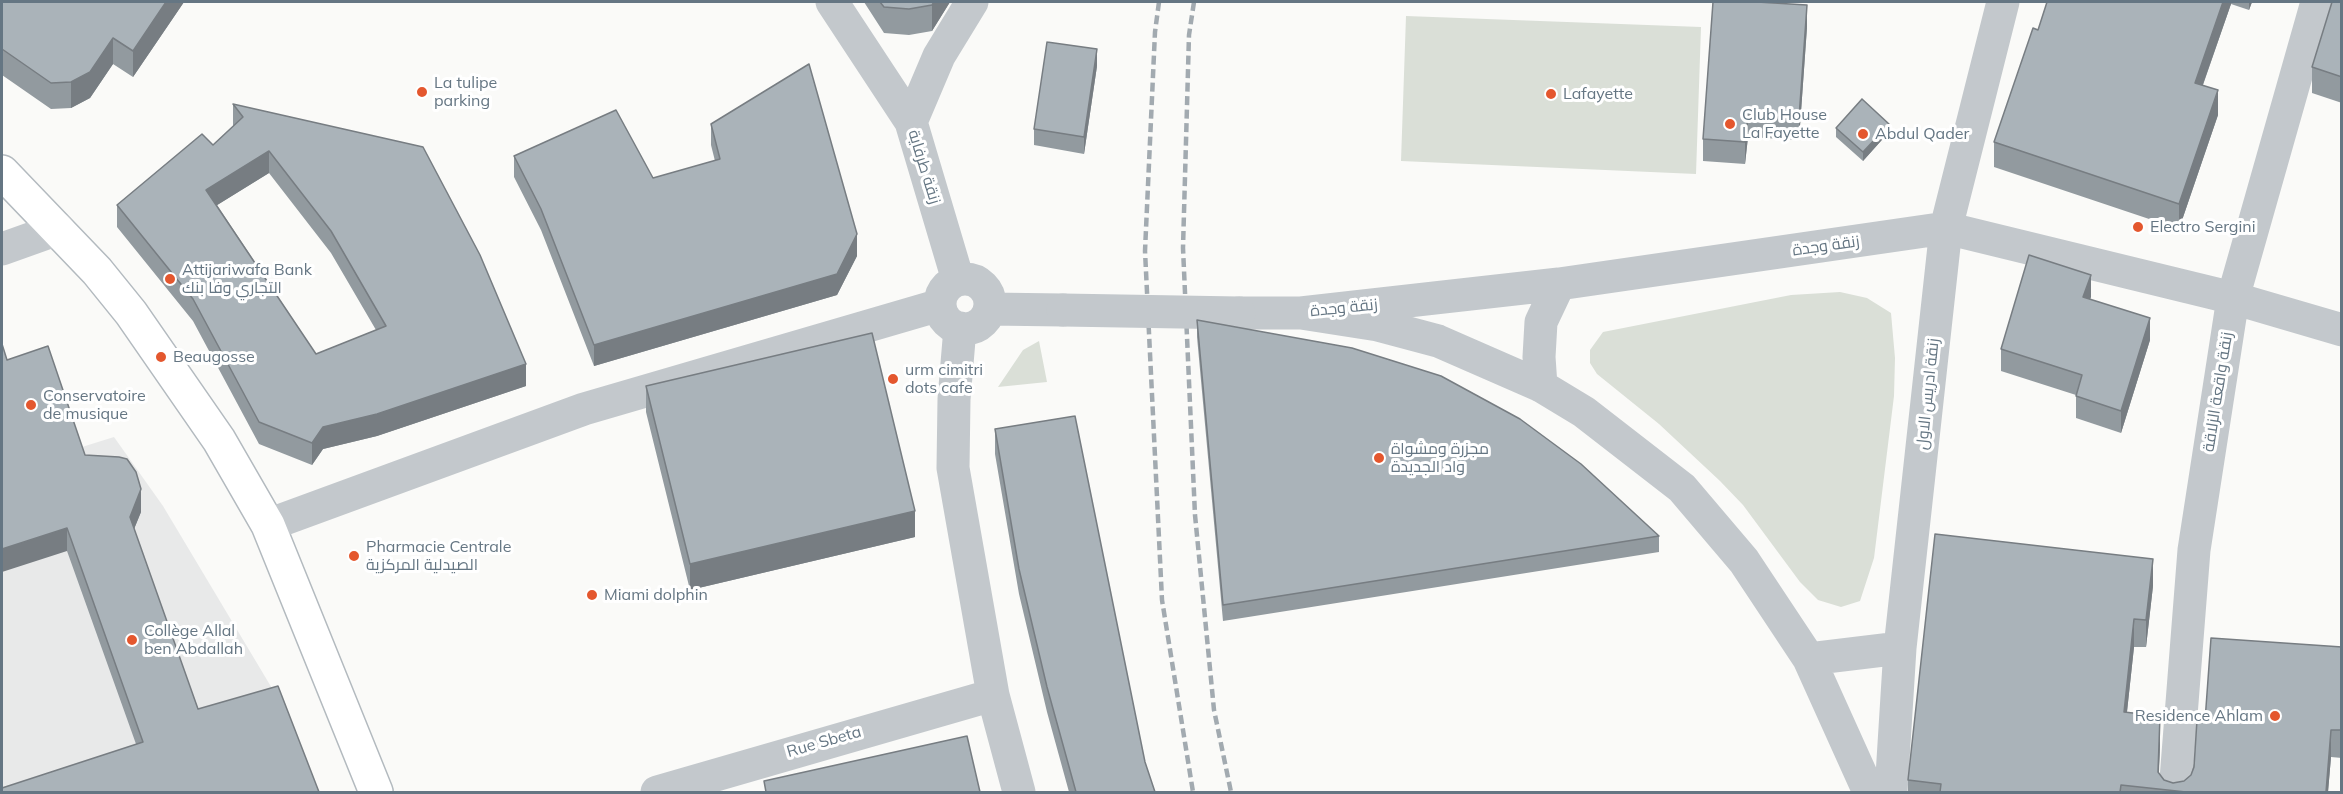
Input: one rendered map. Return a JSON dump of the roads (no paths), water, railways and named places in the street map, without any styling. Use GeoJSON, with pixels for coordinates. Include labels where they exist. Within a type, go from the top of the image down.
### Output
{"type":"FeatureCollection","features":[{"type":"Feature","properties":{"kind":"main road"},"geometry":{"type":"LineString","coordinates":[[2,172],[97,271],[130,313],[219,440],[268,525],[376,792]]}},
{"type":"Feature","properties":{"kind":"street","name":"زنقة طرفاية"},"geometry":{"type":"LineString","coordinates":[[832,2],[911,122],[953,305]]}},
{"type":"Feature","properties":{"kind":"street"},"geometry":{"type":"LineString","coordinates":[[911,122],[939,56],[972,2]]}},
{"type":"Feature","properties":{"kind":"street","name":"زنقة ادريس الاول"},"geometry":{"type":"LineString","coordinates":[[1891,792],[1900,648],[1946,228],[2003,2]]}},
{"type":"Feature","properties":{"kind":"street","name":"زنقة واقعة الزلاقة"},"geometry":{"type":"LineString","coordinates":[[2175,792],[2194,550],[2233,298],[2317,2]]}},
{"type":"Feature","properties":{"kind":"street","name":"زنقة وجدة"},"geometry":{"type":"LineString","coordinates":[[1301,313],[1559,284],[1946,228],[2233,298],[2342,330]]}},
{"type":"Feature","properties":{"kind":"street"},"geometry":{"type":"LineString","coordinates":[[2,249],[58,230]]}},
{"type":"Feature","properties":{"kind":"street"},"geometry":{"type":"LineString","coordinates":[[953,305],[968,329],[983,322],[990,309],[988,292],[982,285],[966,278],[953,305],[953,468],[993,695],[1018,792]]}},
{"type":"Feature","properties":{"kind":"street"},"geometry":{"type":"LineString","coordinates":[[1541,386],[1539,357],[1541,322],[1559,284]]}},
{"type":"Feature","properties":{"kind":"street"},"geometry":{"type":"LineString","coordinates":[[268,525],[584,409],[953,305]]}},
{"type":"Feature","properties":{"kind":"street"},"geometry":{"type":"LineString","coordinates":[[990,309],[1301,313],[1378,325],[1438,341],[1541,386],[1584,412],[1682,488],[1744,561],[1809,659],[1869,792]]}},
{"type":"Feature","properties":{"kind":"street"},"geometry":{"type":"LineString","coordinates":[[1809,659],[1900,648]]}},
{"type":"Feature","properties":{"kind":"street","name":"Rue Sbeta"},"geometry":{"type":"LineString","coordinates":[[657,792],[993,695]]}},
{"type":"Feature","properties":{"kind":"railway"},"geometry":{"type":"LineString","coordinates":[[1159,2],[1155,32],[1145,251],[1162,600],[1193,792]]}},
{"type":"Feature","properties":{"kind":"railway"},"geometry":{"type":"LineString","coordinates":[[1194,2],[1189,35],[1183,248],[1195,515],[1214,710],[1231,792]]}},
{"type":"Feature","properties":{"kind":"place","name":"La tulipe parking"},"geometry":{"type":"Point","coordinates":[422,92]}},
{"type":"Feature","properties":{"kind":"place","name":"Lafayette"},"geometry":{"type":"Point","coordinates":[1551,94]}},
{"type":"Feature","properties":{"kind":"place","name":"Club House La Fayette"},"geometry":{"type":"Point","coordinates":[1730,124]}},
{"type":"Feature","properties":{"kind":"place","name":"Abdul Qader"},"geometry":{"type":"Point","coordinates":[1863,134]}},
{"type":"Feature","properties":{"kind":"place","name":"Electro Sergini"},"geometry":{"type":"Point","coordinates":[2138,227]}},
{"type":"Feature","properties":{"kind":"place","name":"Attijariwafa Bank التجاري وفا بنك"},"geometry":{"type":"Point","coordinates":[170,279]}},
{"type":"Feature","properties":{"kind":"place","name":"Beaugosse"},"geometry":{"type":"Point","coordinates":[161,357]}},
{"type":"Feature","properties":{"kind":"place","name":"urm cimitri dots cafe"},"geometry":{"type":"Point","coordinates":[893,379]}},
{"type":"Feature","properties":{"kind":"place","name":"Conservatoire de musique"},"geometry":{"type":"Point","coordinates":[31,405]}},
{"type":"Feature","properties":{"kind":"place","name":"مجزرة ومشواة واد الجديدة"},"geometry":{"type":"Point","coordinates":[1379,458]}},
{"type":"Feature","properties":{"kind":"place","name":"Pharmacie Centrale الصيدلية المركزية"},"geometry":{"type":"Point","coordinates":[354,556]}},
{"type":"Feature","properties":{"kind":"place","name":"Miami dolphin"},"geometry":{"type":"Point","coordinates":[592,595]}},
{"type":"Feature","properties":{"kind":"place","name":"Collège Allal ben Abdallah"},"geometry":{"type":"Point","coordinates":[132,640]}},
{"type":"Feature","properties":{"kind":"place","name":"Residence Ahlam"},"geometry":{"type":"Point","coordinates":[2275,716]}}]}
